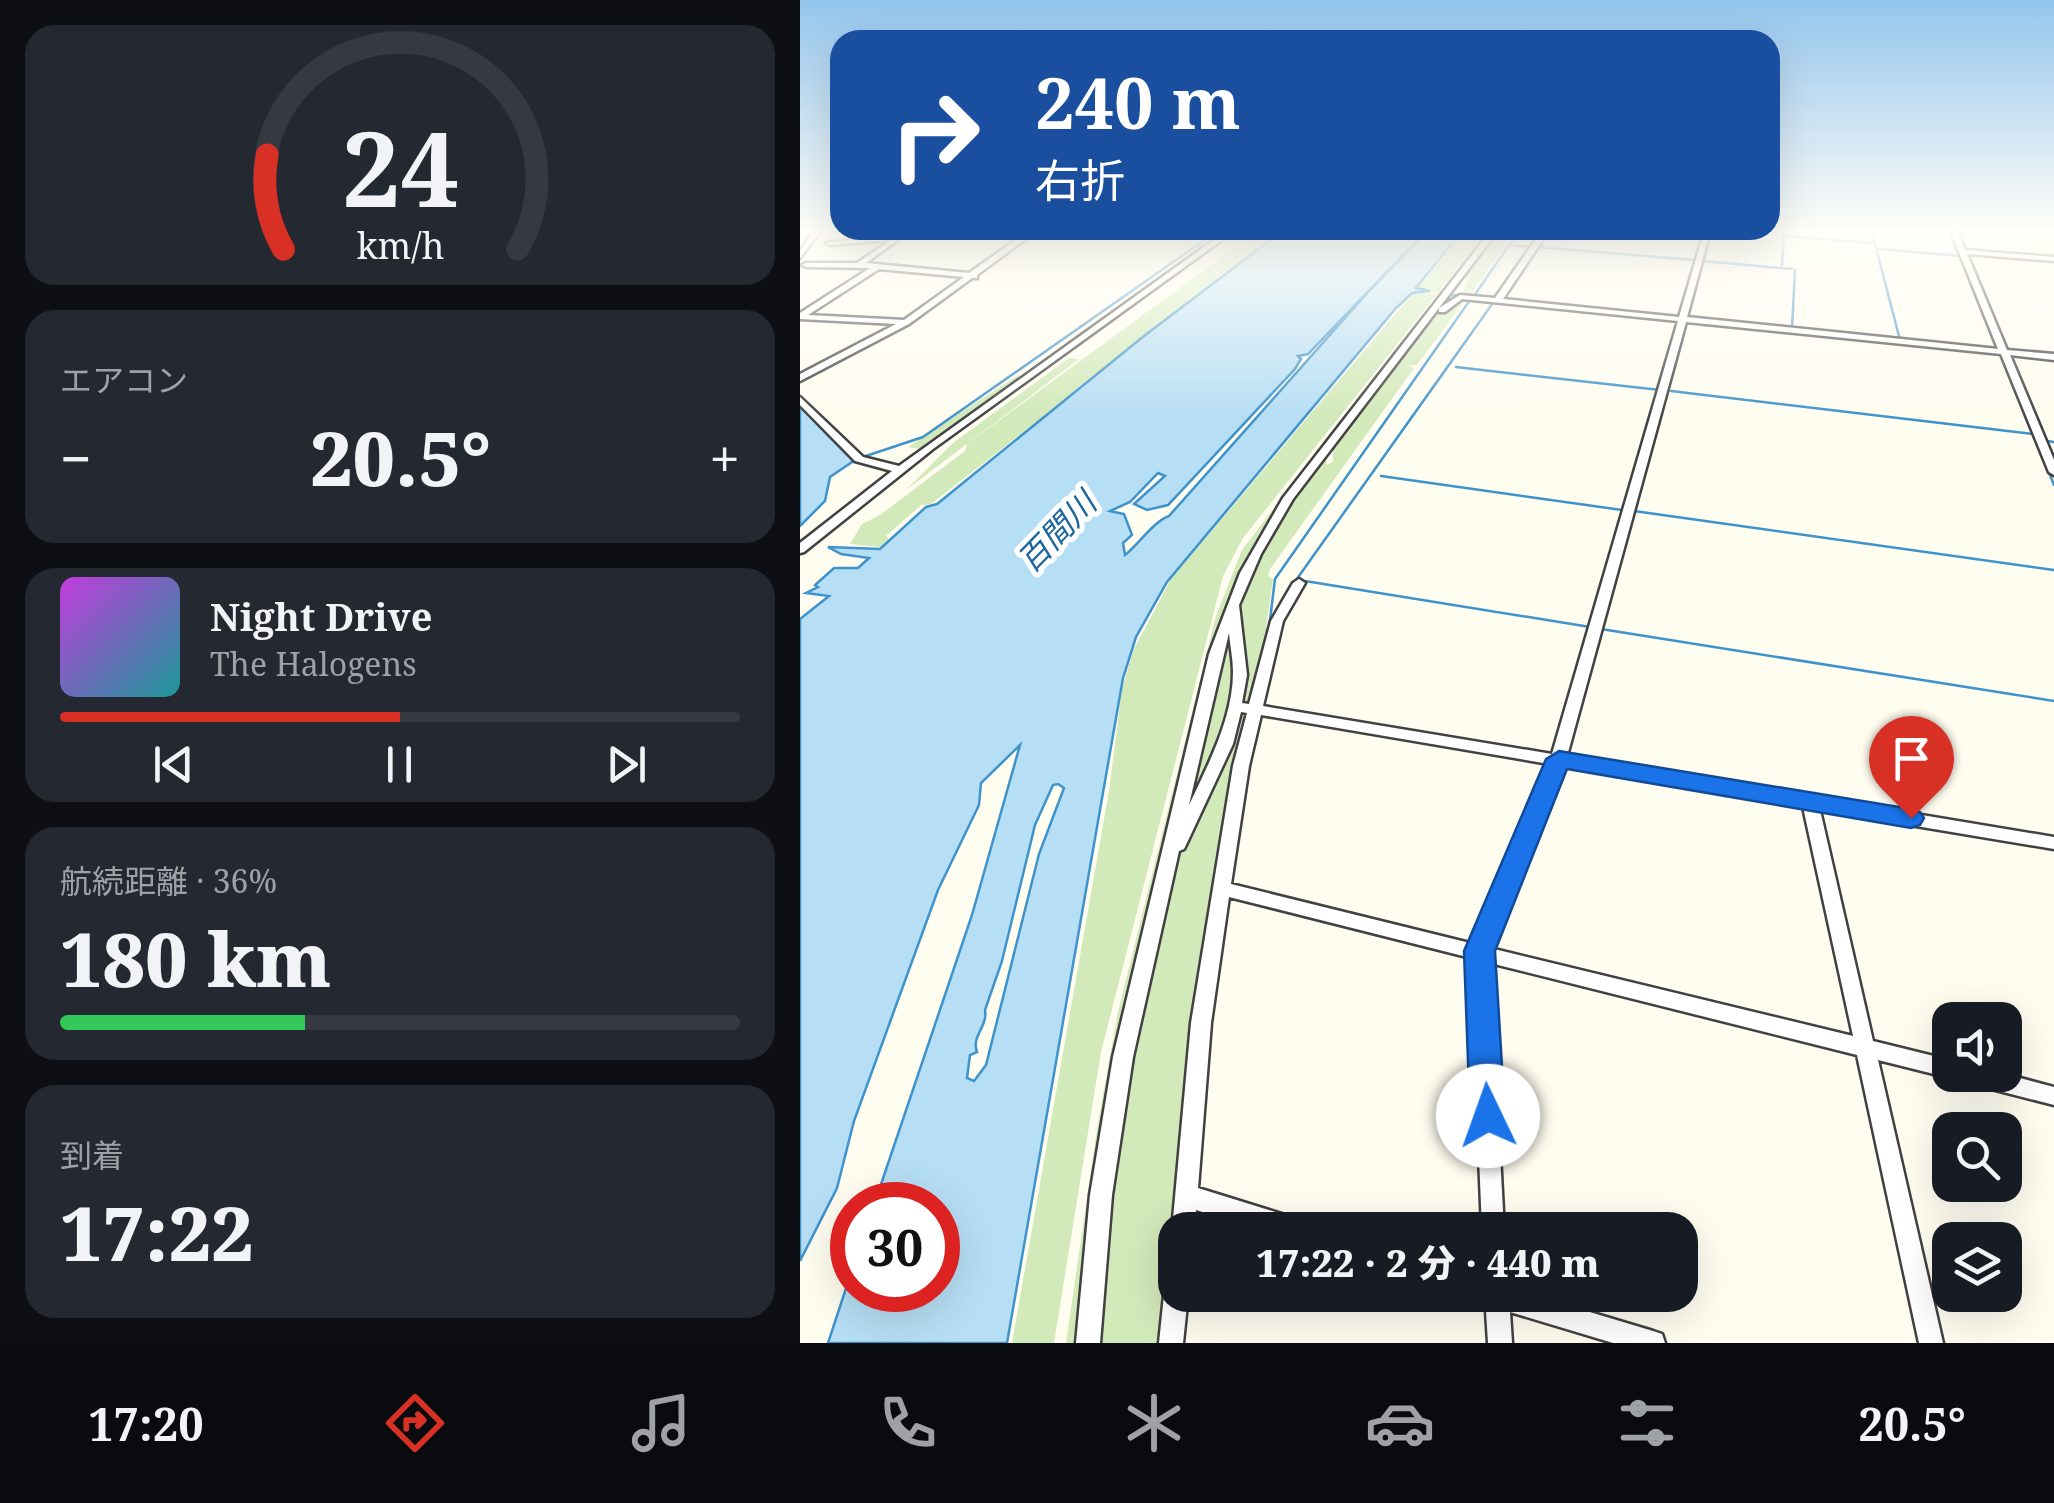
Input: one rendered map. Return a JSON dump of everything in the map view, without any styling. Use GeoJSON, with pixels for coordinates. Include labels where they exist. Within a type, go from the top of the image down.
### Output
{"type":"FeatureCollection","features":[{"type":"Feature","properties":{"kind":"street"},"geometry":{"type":"LineString","coordinates":[[800,317],[835,295]]}},
{"type":"Feature","properties":{"kind":"street"},"geometry":{"type":"LineString","coordinates":[[800,378],[903,322],[944,295]]}},
{"type":"Feature","properties":{"kind":"street"},"geometry":{"type":"LineString","coordinates":[[800,549],[898,469],[1142,295]]}},
{"type":"Feature","properties":{"kind":"street"},"geometry":{"type":"LineString","coordinates":[[1088,1343],[1101,1195],[1123,1057],[1231,603],[1248,563],[1288,498],[1449,295]]}},
{"type":"Feature","properties":{"kind":"street"},"geometry":{"type":"LineString","coordinates":[[1497,300],[1501,295]]}},
{"type":"Feature","properties":{"kind":"street"},"geometry":{"type":"LineString","coordinates":[[1492,1212],[1475,950],[1556,760],[1690,295]]}},
{"type":"Feature","properties":{"kind":"street"},"geometry":{"type":"LineString","coordinates":[[1980,295],[2054,472]]}},
{"type":"Feature","properties":{"kind":"street"},"geometry":{"type":"LineString","coordinates":[[1433,315],[1460,297],[2054,357]]}},
{"type":"Feature","properties":{"kind":"street"},"geometry":{"type":"LineString","coordinates":[[800,317],[903,322]]}},
{"type":"Feature","properties":{"kind":"street"},"geometry":{"type":"LineString","coordinates":[[800,400],[858,459],[898,469]]}},
{"type":"Feature","properties":{"kind":"street"},"geometry":{"type":"LineString","coordinates":[[1185,1212],[1201,1023],[1249,709],[1277,622],[1299,582]]}},
{"type":"Feature","properties":{"kind":"street"},"geometry":{"type":"LineString","coordinates":[[1171,845],[1178,845],[1226,744],[1249,709],[1240,675],[1236,610],[1231,603]]}},
{"type":"Feature","properties":{"kind":"street"},"geometry":{"type":"LineString","coordinates":[[1249,709],[2054,843]]}},
{"type":"Feature","properties":{"kind":"street"},"geometry":{"type":"LineString","coordinates":[[1810,804],[1931,1343]]}},
{"type":"Feature","properties":{"kind":"street"},"geometry":{"type":"LineString","coordinates":[[1223,888],[1932,1065]]}},
{"type":"Feature","properties":{"kind":"street"},"geometry":{"type":"LineString","coordinates":[[2022,1088],[2054,1096]]}},
{"type":"Feature","properties":{"kind":"street"},"geometry":{"type":"LineString","coordinates":[[1186,1196],[1239,1212]]}},
{"type":"Feature","properties":{"kind":"street"},"geometry":{"type":"LineString","coordinates":[[1171,1343],[1174,1312]]}},
{"type":"Feature","properties":{"kind":"street"},"geometry":{"type":"LineString","coordinates":[[1498,1312],[1500,1343]]}},
{"type":"Feature","properties":{"kind":"street"},"geometry":{"type":"LineString","coordinates":[[1541,1312],[1653,1343]]}},
{"type":"Feature","properties":{"kind":"green space"},"geometry":{"type":"Polygon","coordinates":[[[1171,295],[1200,295],[931,504],[921,505],[886,536],[889,540],[880,547],[850,544],[862,524],[880,515],[965,451],[967,444],[1171,295]]]}},
{"type":"Feature","properties":{"kind":"green space"},"geometry":{"type":"Polygon","coordinates":[[[1412,295],[1436,295],[1243,538],[1223,576],[1101,1052],[1054,1343],[1012,1343],[1109,791],[1122,689],[1133,651],[1171,579],[1412,295]]]}},
{"type":"Feature","properties":{"kind":"green space"},"geometry":{"type":"Polygon","coordinates":[[[1460,298],[1467,298],[1417,365],[1408,365],[1414,368],[1270,569],[1268,576],[1273,579],[1266,628],[1270,629],[1249,706],[1238,701],[1238,597],[1269,533],[1328,450],[1326,465],[1333,462],[1333,446],[1435,315],[1460,298]]]}},
{"type":"Feature","properties":{"kind":"green space"},"geometry":{"type":"Polygon","coordinates":[[[1069,358],[1079,359],[906,490],[953,443],[1069,358]]]}},
{"type":"Feature","properties":{"kind":"green space"},"geometry":{"type":"Polygon","coordinates":[[[1020,374],[1017,381],[921,449],[908,447],[1020,374]]]}},
{"type":"Feature","properties":{"kind":"green space"},"geometry":{"type":"Polygon","coordinates":[[[1320,447],[1249,552],[1216,635],[1092,1204],[1076,1343],[1066,1343],[1118,1012],[1216,616],[1242,550],[1320,447]]]}},
{"type":"Feature","properties":{"kind":"green space"},"geometry":{"type":"Polygon","coordinates":[[[1231,615],[1237,676],[1222,744],[1181,828],[1231,615]]]}},
{"type":"Feature","properties":{"kind":"green space"},"geometry":{"type":"Polygon","coordinates":[[[1247,711],[1193,1016],[1173,1212],[1158,1212],[1158,1312],[1162,1312],[1159,1343],[1096,1343],[1111,1182],[1141,999],[1174,856],[1188,842],[1236,715],[1247,711]]]}},
{"type":"Feature","properties":{"kind":"water","name":"百間川"},"geometry":{"type":"Polygon","coordinates":[[[1198,295],[1365,295],[1308,354],[1298,356],[1301,359],[1295,369],[1168,505],[1147,510],[1134,504],[1165,476],[1158,473],[1130,502],[1110,511],[1124,514],[1132,535],[1123,543],[1125,555],[1169,516],[1366,295],[1410,295],[1167,582],[1136,637],[1123,678],[1007,1343],[828,1343],[838,1312],[960,1312],[960,1182],[882,1182],[972,915],[1020,745],[981,783],[979,805],[938,890],[854,1121],[839,1182],[830,1182],[830,1202],[800,1261],[800,619],[829,596],[806,593],[818,587],[815,585],[834,568],[858,568],[869,558],[841,554],[828,547],[880,549],[926,507],[937,504],[1198,295]],[[1058,784],[1053,785],[1035,825],[1002,961],[976,1041],[977,1052],[970,1055],[967,1078],[974,1081],[986,1065],[1039,854],[1064,788],[1058,784]]]}},
{"type":"Feature","properties":{"kind":"water"},"geometry":{"type":"Polygon","coordinates":[[[800,405],[855,460],[830,477],[825,501],[800,526],[800,405]]]}},
{"type":"Feature","properties":{"kind":"waterway"},"geometry":{"type":"LineString","coordinates":[[863,457],[923,437],[1126,295]]}},
{"type":"Feature","properties":{"kind":"waterway"},"geometry":{"type":"LineString","coordinates":[[1792,328],[1794,295]]}},
{"type":"Feature","properties":{"kind":"waterway"},"geometry":{"type":"LineString","coordinates":[[1888,295],[1900,340]]}},
{"type":"Feature","properties":{"kind":"waterway"},"geometry":{"type":"LineString","coordinates":[[1269,628],[1275,579],[1470,300]]}},
{"type":"Feature","properties":{"kind":"waterway"},"geometry":{"type":"LineString","coordinates":[[1294,583],[1495,300]]}},
{"type":"Feature","properties":{"kind":"waterway"},"geometry":{"type":"LineString","coordinates":[[2001,354],[2054,485]]}},
{"type":"Feature","properties":{"kind":"waterway"},"geometry":{"type":"LineString","coordinates":[[1456,367],[1660,390]]}},
{"type":"Feature","properties":{"kind":"waterway"},"geometry":{"type":"LineString","coordinates":[[1671,391],[2033,434]]}},
{"type":"Feature","properties":{"kind":"waterway"},"geometry":{"type":"LineString","coordinates":[[2047,441],[2054,442]]}},
{"type":"Feature","properties":{"kind":"waterway"},"geometry":{"type":"LineString","coordinates":[[1381,476],[1622,510]]}},
{"type":"Feature","properties":{"kind":"waterway"},"geometry":{"type":"LineString","coordinates":[[1634,511],[2054,570]]}},
{"type":"Feature","properties":{"kind":"waterway"},"geometry":{"type":"LineString","coordinates":[[1305,581],[1590,627]]}},
{"type":"Feature","properties":{"kind":"waterway"},"geometry":{"type":"LineString","coordinates":[[1601,629],[2054,701]]}},
{"type":"Feature","properties":{"kind":"route"},"geometry":{"type":"LineString","coordinates":[[1488,1116],[1480,951],[1559,759],[1911,818]]}}]}
